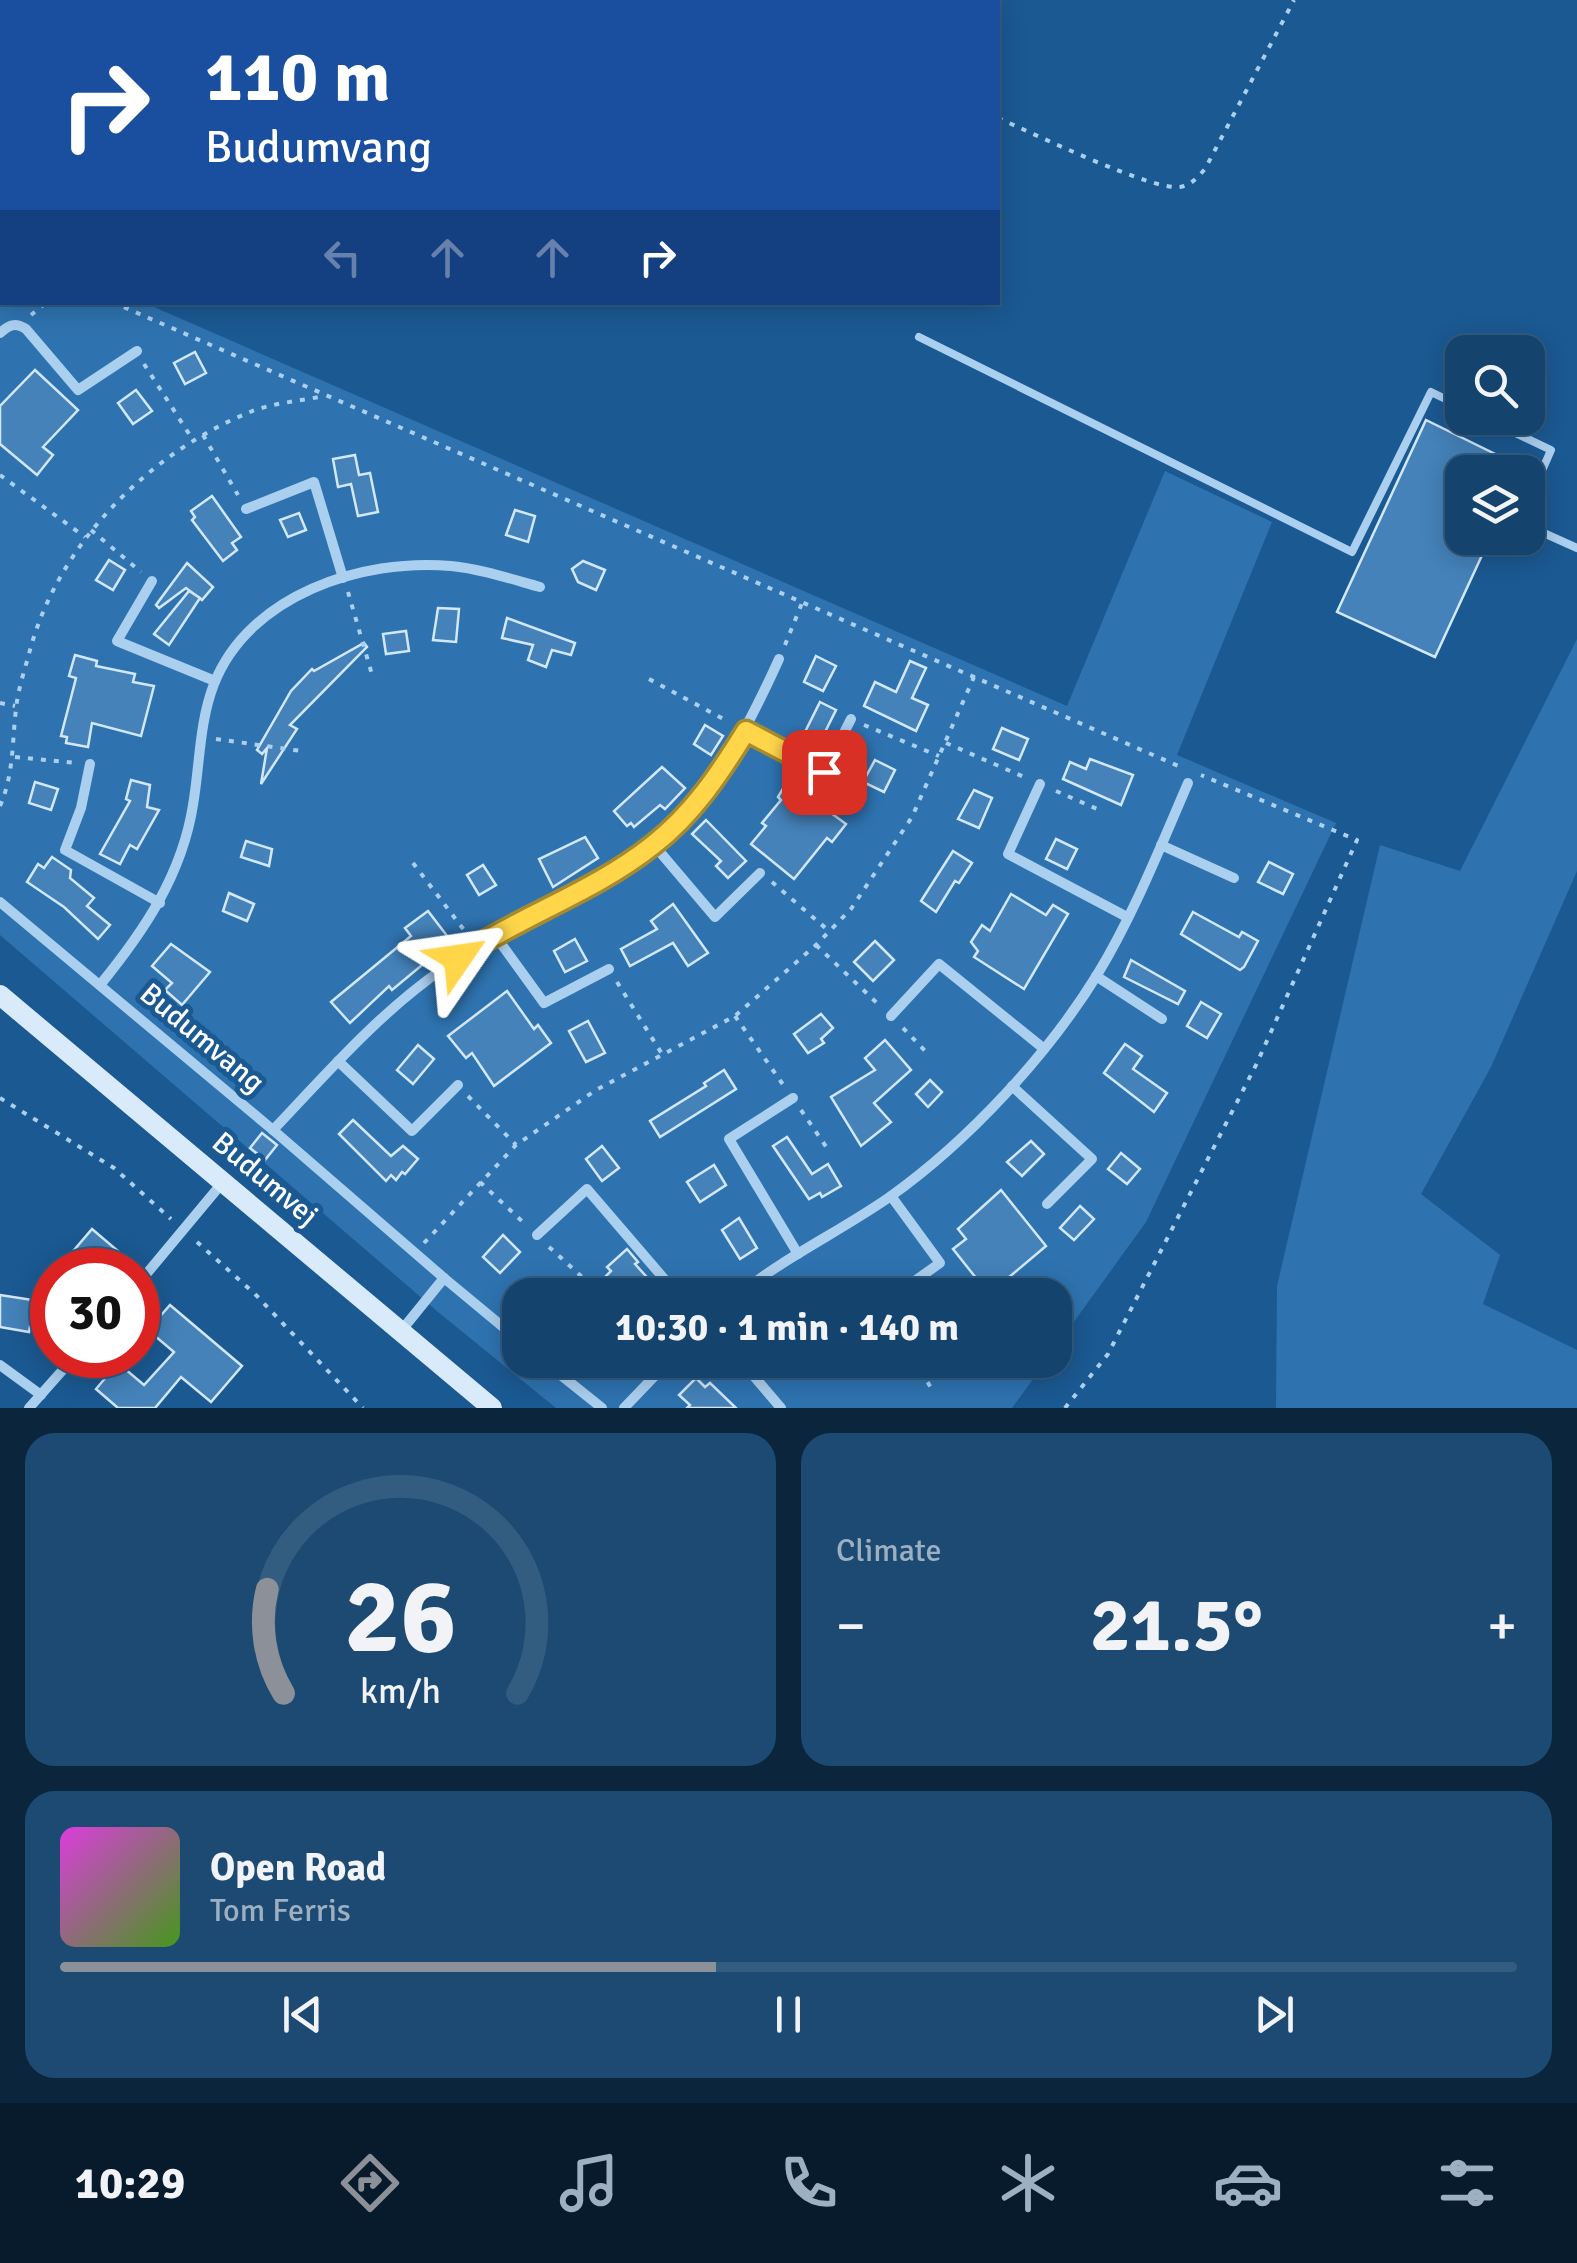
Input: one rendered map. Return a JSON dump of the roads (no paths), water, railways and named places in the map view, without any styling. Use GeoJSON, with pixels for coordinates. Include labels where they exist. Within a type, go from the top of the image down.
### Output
{"type":"FeatureCollection","features":[{"type":"Feature","properties":{"kind":"street"},"geometry":{"type":"LineString","coordinates":[[0,333],[9,325],[18,324],[78,390],[137,351]]}},
{"type":"Feature","properties":{"kind":"street"},"geometry":{"type":"LineString","coordinates":[[246,509],[314,482],[344,578]]}},
{"type":"Feature","properties":{"kind":"street","name":"Budumvang"},"geometry":{"type":"LineString","coordinates":[[100,985],[160,903],[181,855],[193,807],[201,737],[215,680],[232,652],[263,618],[298,595],[344,578],[398,566],[452,566],[540,588]]}},
{"type":"Feature","properties":{"kind":"street"},"geometry":{"type":"LineString","coordinates":[[152,582],[117,640],[215,680]]}},
{"type":"Feature","properties":{"kind":"street","name":"Budumvang"},"geometry":{"type":"LineString","coordinates":[[273,1130],[387,1013],[494,934],[581,890],[654,845],[688,814],[719,775],[746,731],[779,659]]}},
{"type":"Feature","properties":{"kind":"street"},"geometry":{"type":"LineString","coordinates":[[746,731],[824,772],[851,719]]}},
{"type":"Feature","properties":{"kind":"street"},"geometry":{"type":"LineString","coordinates":[[90,764],[81,808],[65,850],[160,903]]}},
{"type":"Feature","properties":{"kind":"street"},"geometry":{"type":"LineString","coordinates":[[1040,784],[1008,854],[1127,918]]}},
{"type":"Feature","properties":{"kind":"street"},"geometry":{"type":"LineString","coordinates":[[763,1278],[891,1196],[954,1145],[1012,1086],[1096,976],[1188,784]]}},
{"type":"Feature","properties":{"kind":"street"},"geometry":{"type":"LineString","coordinates":[[654,845],[715,917],[760,873]]}},
{"type":"Feature","properties":{"kind":"street"},"geometry":{"type":"LineString","coordinates":[[1161,845],[1234,878]]}},
{"type":"Feature","properties":{"kind":"street","name":"Budumvang"},"geometry":{"type":"LineString","coordinates":[[0,902],[502,1326]]}},
{"type":"Feature","properties":{"kind":"street"},"geometry":{"type":"LineString","coordinates":[[494,934],[544,1003],[609,969]]}},
{"type":"Feature","properties":{"kind":"street"},"geometry":{"type":"LineString","coordinates":[[891,1016],[939,964],[1043,1048]]}},
{"type":"Feature","properties":{"kind":"street"},"geometry":{"type":"LineString","coordinates":[[1096,976],[1162,1019]]}},
{"type":"Feature","properties":{"kind":"street","name":"Budumvej"},"geometry":{"type":"LineString","coordinates":[[0,995],[492,1408]]}},
{"type":"Feature","properties":{"kind":"street"},"geometry":{"type":"LineString","coordinates":[[338,1061],[412,1131],[458,1085]]}},
{"type":"Feature","properties":{"kind":"street"},"geometry":{"type":"LineString","coordinates":[[1012,1086],[1092,1159],[1047,1204]]}},
{"type":"Feature","properties":{"kind":"street"},"geometry":{"type":"LineString","coordinates":[[792,1098],[729,1139],[798,1254]]}},
{"type":"Feature","properties":{"kind":"street"},"geometry":{"type":"LineString","coordinates":[[160,1258],[223,1182]]}},
{"type":"Feature","properties":{"kind":"street"},"geometry":{"type":"LineString","coordinates":[[536,1235],[587,1188],[664,1278]]}},
{"type":"Feature","properties":{"kind":"street"},"geometry":{"type":"LineString","coordinates":[[891,1196],[940,1263],[919,1278]]}},
{"type":"Feature","properties":{"kind":"street"},"geometry":{"type":"LineString","coordinates":[[400,1332],[444,1278]]}},
{"type":"Feature","properties":{"kind":"street"},"geometry":{"type":"LineString","coordinates":[[0,1365],[41,1395]]}},
{"type":"Feature","properties":{"kind":"street"},"geometry":{"type":"LineString","coordinates":[[30,1408],[56,1378]]}},
{"type":"Feature","properties":{"kind":"street"},"geometry":{"type":"LineString","coordinates":[[564,1378],[602,1408]]}},
{"type":"Feature","properties":{"kind":"street"},"geometry":{"type":"LineString","coordinates":[[624,1408],[653,1378]]}},
{"type":"Feature","properties":{"kind":"street"},"geometry":{"type":"LineString","coordinates":[[755,1378],[781,1408]]}},
{"type":"Feature","properties":{"kind":"lane"},"geometry":{"type":"LineString","coordinates":[[919,337],[1352,552],[1431,392],[1445,399]]}},
{"type":"Feature","properties":{"kind":"lane"},"geometry":{"type":"LineString","coordinates":[[1520,435],[1551,450],[1545,464]]}},
{"type":"Feature","properties":{"kind":"lane"},"geometry":{"type":"LineString","coordinates":[[1545,534],[1577,548]]}}]}
